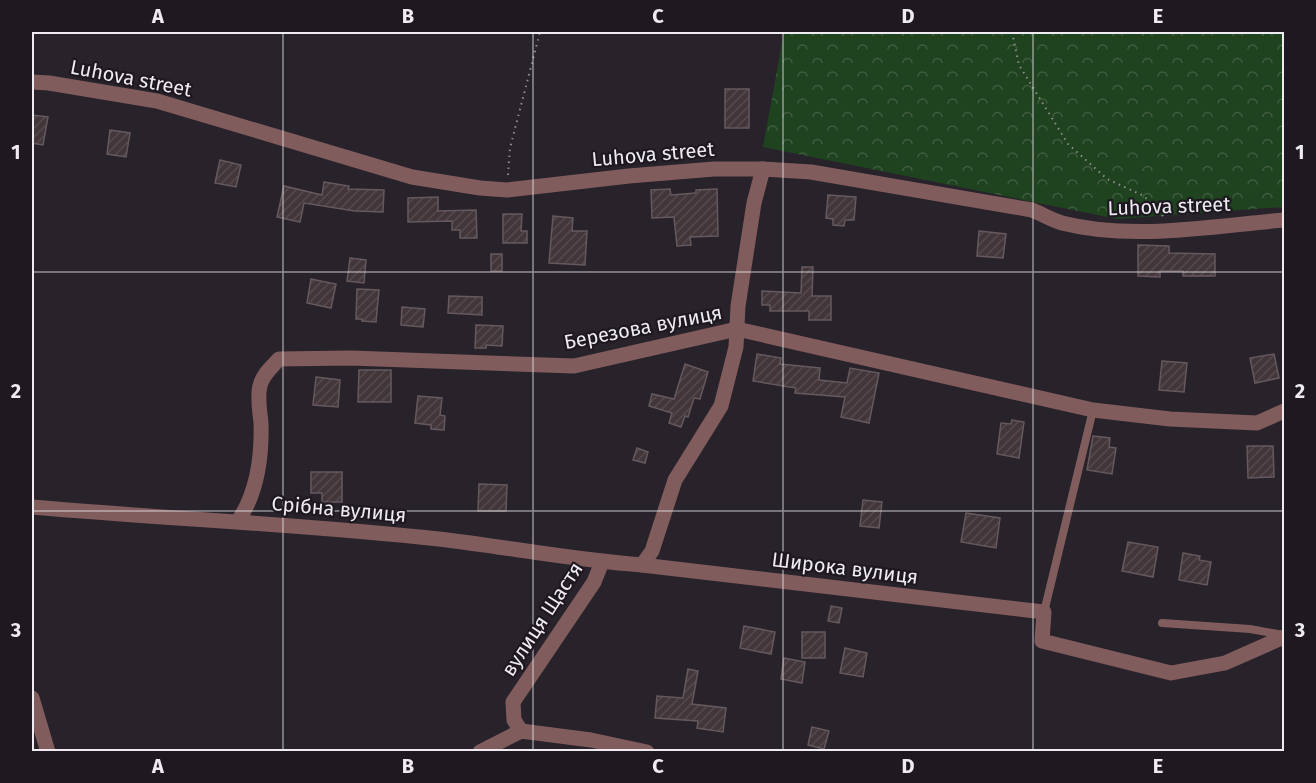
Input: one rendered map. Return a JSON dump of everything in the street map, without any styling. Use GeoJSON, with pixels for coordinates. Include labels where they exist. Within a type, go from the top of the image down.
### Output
{"type":"FeatureCollection","features":[{"type":"Feature","properties":{"kind":"street","name":"Luhova street"},"geometry":{"type":"LineString","coordinates":[[32,82],[157,101],[412,177],[480,188],[507,190],[671,172],[763,169],[811,172],[1032,210],[1061,222],[1099,230],[1167,230],[1284,220]]}},
{"type":"Feature","properties":{"kind":"street"},"geometry":{"type":"LineString","coordinates":[[642,565],[652,550],[675,480],[721,406],[736,347],[738,306],[754,203],[763,169]]}},
{"type":"Feature","properties":{"kind":"street","name":"Березова вулиця"},"geometry":{"type":"LineString","coordinates":[[238,521],[244,512],[256,480],[261,442],[260,386],[265,375],[279,359],[351,358],[574,366],[737,329],[1093,410],[1170,419],[1257,423],[1284,411]]}},
{"type":"Feature","properties":{"kind":"street","name":"Срібна вулиця"},"geometry":{"type":"LineString","coordinates":[[32,507],[238,521],[440,540],[602,562],[642,565]]}},
{"type":"Feature","properties":{"kind":"street","name":"вулиця Щастя"},"geometry":{"type":"LineString","coordinates":[[521,730],[514,720],[513,702],[594,582],[602,562]]}},
{"type":"Feature","properties":{"kind":"street","name":"Широка вулиця"},"geometry":{"type":"LineString","coordinates":[[642,565],[1044,612]]}},
{"type":"Feature","properties":{"kind":"street"},"geometry":{"type":"LineString","coordinates":[[1044,612],[1042,641],[1171,673],[1225,663],[1284,636]]}},
{"type":"Feature","properties":{"kind":"street"},"geometry":{"type":"LineString","coordinates":[[32,698],[48,752]]}},
{"type":"Feature","properties":{"kind":"street"},"geometry":{"type":"LineString","coordinates":[[480,752],[521,730],[591,746],[647,752]]}},
{"type":"Feature","properties":{"kind":"lane"},"geometry":{"type":"LineString","coordinates":[[1044,612],[1093,410]]}},
{"type":"Feature","properties":{"kind":"lane"},"geometry":{"type":"LineString","coordinates":[[1162,623],[1251,629],[1284,636]]}},
{"type":"Feature","properties":{"kind":"path"},"geometry":{"type":"LineString","coordinates":[[507,190],[510,148],[540,32]]}},
{"type":"Feature","properties":{"kind":"path"},"geometry":{"type":"LineString","coordinates":[[1012,32],[1019,65],[1068,144],[1107,179],[1144,196],[1165,219],[1167,230]]}},
{"type":"Feature","properties":{"kind":"green space"},"geometry":{"type":"Polygon","coordinates":[[[784,32],[1284,32],[1284,207],[1117,219],[763,147],[784,32]]]}},
{"type":"Feature","properties":{"kind":"building"},"geometry":{"type":"Polygon","coordinates":[[[725,89],[749,89],[749,128],[725,128],[725,89]]]}},
{"type":"Feature","properties":{"kind":"building"},"geometry":{"type":"Polygon","coordinates":[[[32,115],[48,117],[43,145],[32,143],[32,115]]]}},
{"type":"Feature","properties":{"kind":"building"},"geometry":{"type":"Polygon","coordinates":[[[110,130],[130,133],[126,157],[107,154],[110,130]]]}},
{"type":"Feature","properties":{"kind":"building"},"geometry":{"type":"Polygon","coordinates":[[[220,160],[241,165],[236,187],[215,183],[220,160]]]}},
{"type":"Feature","properties":{"kind":"building"},"geometry":{"type":"Polygon","coordinates":[[[324,182],[349,186],[348,189],[384,190],[383,212],[355,211],[304,203],[300,222],[277,217],[284,186],[322,195],[324,182]]]}},
{"type":"Feature","properties":{"kind":"building"},"geometry":{"type":"Polygon","coordinates":[[[670,189],[671,195],[717,189],[718,236],[690,237],[691,245],[677,246],[674,217],[652,218],[651,190],[670,189]]]}},
{"type":"Feature","properties":{"kind":"building"},"geometry":{"type":"Polygon","coordinates":[[[828,195],[856,197],[854,220],[845,220],[844,226],[833,225],[833,219],[826,218],[828,195]]]}},
{"type":"Feature","properties":{"kind":"building"},"geometry":{"type":"Polygon","coordinates":[[[438,197],[438,211],[476,210],[477,238],[460,238],[460,230],[452,230],[452,221],[408,222],[408,198],[438,197]]]}},
{"type":"Feature","properties":{"kind":"building"},"geometry":{"type":"Polygon","coordinates":[[[503,214],[522,214],[521,231],[527,231],[527,243],[503,243],[503,214]]]}},
{"type":"Feature","properties":{"kind":"building"},"geometry":{"type":"Polygon","coordinates":[[[553,216],[573,218],[572,231],[587,231],[585,265],[549,263],[553,216]]]}},
{"type":"Feature","properties":{"kind":"building"},"geometry":{"type":"Polygon","coordinates":[[[979,231],[1006,234],[1003,258],[977,256],[979,231]]]}},
{"type":"Feature","properties":{"kind":"building"},"geometry":{"type":"Polygon","coordinates":[[[1138,245],[1169,246],[1169,253],[1215,254],[1215,276],[1183,276],[1183,271],[1160,271],[1160,277],[1138,276],[1138,245]]]}},
{"type":"Feature","properties":{"kind":"building"},"geometry":{"type":"Polygon","coordinates":[[[491,254],[502,254],[502,271],[491,271],[491,254]]]}},
{"type":"Feature","properties":{"kind":"building"},"geometry":{"type":"Polygon","coordinates":[[[350,258],[366,260],[364,283],[347,281],[350,258]]]}},
{"type":"Feature","properties":{"kind":"building"},"geometry":{"type":"Polygon","coordinates":[[[802,267],[813,267],[812,296],[831,296],[831,320],[809,320],[809,311],[770,311],[770,305],[762,305],[762,291],[801,293],[802,267]]]}},
{"type":"Feature","properties":{"kind":"building"},"geometry":{"type":"Polygon","coordinates":[[[311,279],[336,284],[331,308],[307,303],[311,279]]]}},
{"type":"Feature","properties":{"kind":"building"},"geometry":{"type":"Polygon","coordinates":[[[357,289],[379,290],[376,322],[356,319],[357,289]]]}},
{"type":"Feature","properties":{"kind":"building"},"geometry":{"type":"Polygon","coordinates":[[[449,296],[482,297],[482,315],[448,313],[449,296]]]}},
{"type":"Feature","properties":{"kind":"building"},"geometry":{"type":"Polygon","coordinates":[[[402,307],[425,309],[423,327],[401,325],[402,307]]]}},
{"type":"Feature","properties":{"kind":"building"},"geometry":{"type":"Polygon","coordinates":[[[476,325],[503,326],[502,346],[486,345],[486,348],[475,348],[476,325]]]}},
{"type":"Feature","properties":{"kind":"building"},"geometry":{"type":"Polygon","coordinates":[[[757,354],[781,358],[780,364],[820,368],[819,380],[847,383],[850,368],[879,373],[869,423],[841,417],[845,397],[795,393],[796,388],[753,381],[757,354]]]}},
{"type":"Feature","properties":{"kind":"building"},"geometry":{"type":"Polygon","coordinates":[[[1274,354],[1279,378],[1255,383],[1250,358],[1274,354]]]}},
{"type":"Feature","properties":{"kind":"building"},"geometry":{"type":"Polygon","coordinates":[[[1162,361],[1187,363],[1184,392],[1159,390],[1162,361]]]}},
{"type":"Feature","properties":{"kind":"building"},"geometry":{"type":"Polygon","coordinates":[[[685,364],[708,372],[700,399],[694,398],[688,417],[685,416],[681,427],[669,423],[672,413],[649,406],[652,394],[674,399],[685,364]]]}},
{"type":"Feature","properties":{"kind":"building"},"geometry":{"type":"Polygon","coordinates":[[[359,370],[391,370],[391,402],[358,402],[359,370]]]}},
{"type":"Feature","properties":{"kind":"building"},"geometry":{"type":"Polygon","coordinates":[[[316,377],[340,380],[338,407],[313,405],[316,377]]]}},
{"type":"Feature","properties":{"kind":"building"},"geometry":{"type":"Polygon","coordinates":[[[418,396],[442,398],[440,415],[445,416],[444,430],[431,429],[431,425],[415,423],[418,396]]]}},
{"type":"Feature","properties":{"kind":"building"},"geometry":{"type":"Polygon","coordinates":[[[1012,420],[1024,422],[1019,458],[997,454],[1001,423],[1011,424],[1012,420]]]}},
{"type":"Feature","properties":{"kind":"building"},"geometry":{"type":"Polygon","coordinates":[[[1093,436],[1110,438],[1109,447],[1116,448],[1112,474],[1087,470],[1093,436]]]}},
{"type":"Feature","properties":{"kind":"building"},"geometry":{"type":"Polygon","coordinates":[[[1247,446],[1273,446],[1274,477],[1248,478],[1247,446]]]}},
{"type":"Feature","properties":{"kind":"building"},"geometry":{"type":"Polygon","coordinates":[[[637,448],[648,452],[645,463],[633,460],[637,448]]]}},
{"type":"Feature","properties":{"kind":"building"},"geometry":{"type":"Polygon","coordinates":[[[311,472],[342,472],[342,502],[322,502],[322,493],[311,493],[311,472]]]}},
{"type":"Feature","properties":{"kind":"building"},"geometry":{"type":"Polygon","coordinates":[[[479,484],[507,485],[506,511],[478,511],[479,484]]]}},
{"type":"Feature","properties":{"kind":"building"},"geometry":{"type":"Polygon","coordinates":[[[863,500],[882,502],[879,528],[860,526],[863,500]]]}},
{"type":"Feature","properties":{"kind":"building"},"geometry":{"type":"Polygon","coordinates":[[[966,513],[1000,518],[996,548],[961,542],[966,513]]]}},
{"type":"Feature","properties":{"kind":"building"},"geometry":{"type":"Polygon","coordinates":[[[1128,542],[1158,547],[1153,577],[1122,571],[1128,542]]]}},
{"type":"Feature","properties":{"kind":"building"},"geometry":{"type":"Polygon","coordinates":[[[1183,553],[1200,556],[1199,560],[1211,562],[1207,585],[1179,580],[1183,553]]]}},
{"type":"Feature","properties":{"kind":"building"},"geometry":{"type":"Polygon","coordinates":[[[831,606],[842,608],[839,623],[828,621],[831,606]]]}},
{"type":"Feature","properties":{"kind":"building"},"geometry":{"type":"Polygon","coordinates":[[[744,626],[775,632],[771,654],[740,648],[744,626]]]}},
{"type":"Feature","properties":{"kind":"building"},"geometry":{"type":"Polygon","coordinates":[[[802,632],[825,632],[825,658],[802,658],[802,632]]]}},
{"type":"Feature","properties":{"kind":"building"},"geometry":{"type":"Polygon","coordinates":[[[845,648],[867,653],[863,677],[840,673],[845,648]]]}},
{"type":"Feature","properties":{"kind":"building"},"geometry":{"type":"Polygon","coordinates":[[[784,658],[805,662],[802,683],[781,679],[784,658]]]}},
{"type":"Feature","properties":{"kind":"building"},"geometry":{"type":"Polygon","coordinates":[[[688,669],[698,671],[692,704],[726,708],[723,732],[697,728],[698,721],[655,718],[657,696],[683,698],[688,669]]]}},
{"type":"Feature","properties":{"kind":"building"},"geometry":{"type":"Polygon","coordinates":[[[812,727],[829,731],[824,749],[808,745],[812,727]]]}}]}
